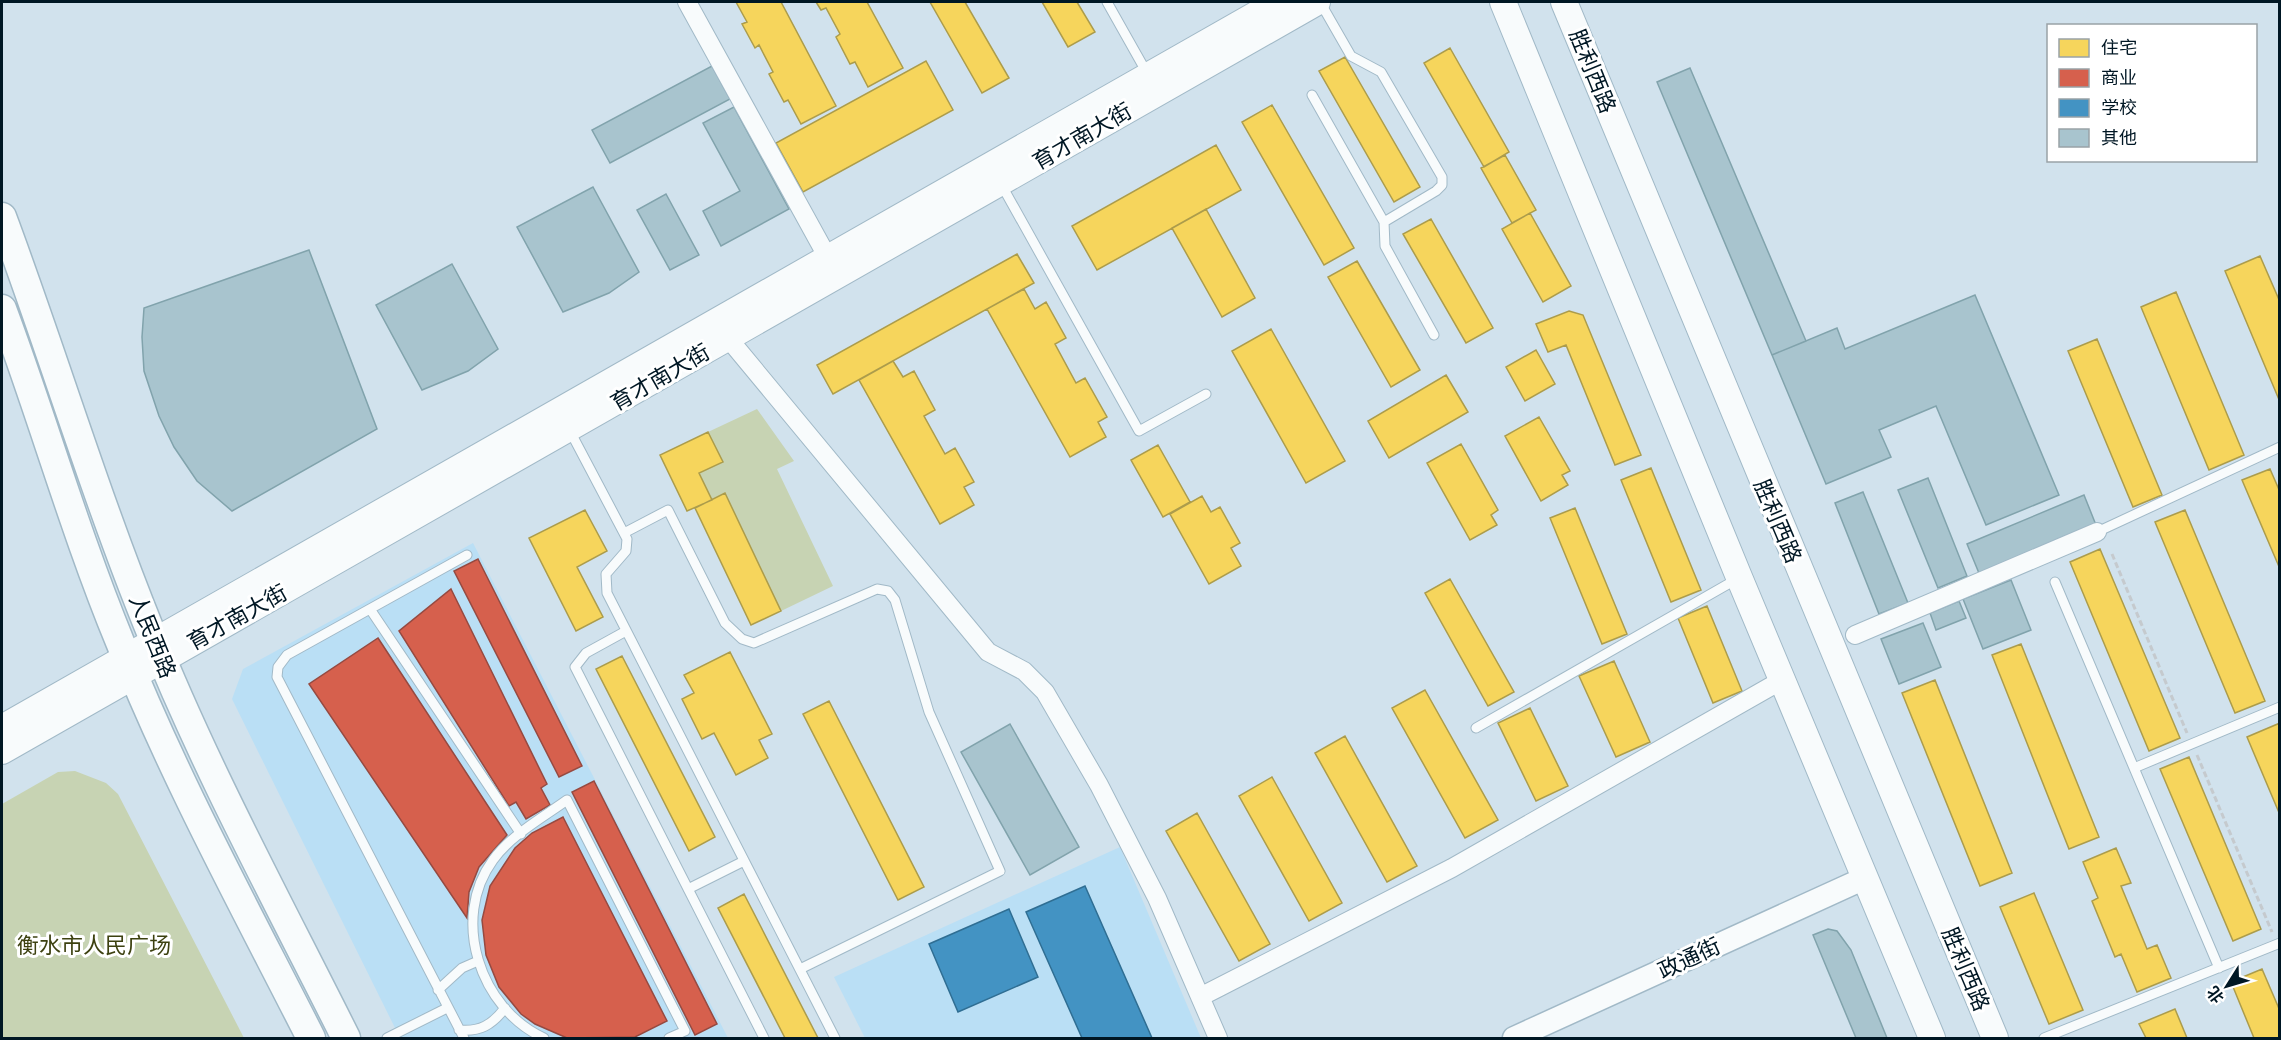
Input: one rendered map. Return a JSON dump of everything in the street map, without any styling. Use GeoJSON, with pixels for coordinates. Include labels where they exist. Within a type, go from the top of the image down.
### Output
{"type":"FeatureCollection","features":[{"type":"Feature","properties":{"kind":"main road","name":"育才南大街"},"geometry":{"type":"LineString","coordinates":[[2,751],[130,667],[828,258],[1278,2]]}},
{"type":"Feature","properties":{"kind":"main road","name":"育才南大街"},"geometry":{"type":"LineString","coordinates":[[158,651],[569,429],[1319,2]]}},
{"type":"Feature","properties":{"kind":"main road"},"geometry":{"type":"LineString","coordinates":[[1503,2],[1739,578],[1932,1038]]}},
{"type":"Feature","properties":{"kind":"main road","name":"胜利西路"},"geometry":{"type":"LineString","coordinates":[[1564,2],[1995,1038]]}},
{"type":"Feature","properties":{"kind":"main road","name":"人民西路"},"geometry":{"type":"LineString","coordinates":[[2,217],[124,562],[158,651],[248,844],[346,1038]]}},
{"type":"Feature","properties":{"kind":"main road","name":"人民西路"},"geometry":{"type":"LineString","coordinates":[[2,309],[93,573],[130,667],[219,859],[311,1038]]}},
{"type":"Feature","properties":{"kind":"main road","name":"育才南大街"},"geometry":{"type":"LineString","coordinates":[[2,728],[130,667]]}},
{"type":"Feature","properties":{"kind":"street"},"geometry":{"type":"LineString","coordinates":[[687,2],[828,258]]}},
{"type":"Feature","properties":{"kind":"street"},"geometry":{"type":"LineString","coordinates":[[728,338],[988,652],[1024,671],[1045,692],[1100,784],[1157,898],[1218,1038]]}},
{"type":"Feature","properties":{"kind":"street"},"geometry":{"type":"LineString","coordinates":[[1855,635],[2097,532]]}},
{"type":"Feature","properties":{"kind":"street"},"geometry":{"type":"LineString","coordinates":[[1200,997],[1452,868],[1782,680]]}},
{"type":"Feature","properties":{"kind":"street","name":"政通街"},"geometry":{"type":"LineString","coordinates":[[1514,1038],[1865,878]]}},
{"type":"Feature","properties":{"kind":"lane"},"geometry":{"type":"LineString","coordinates":[[1107,2],[1149,75]]}},
{"type":"Feature","properties":{"kind":"lane"},"geometry":{"type":"LineString","coordinates":[[1319,2],[1351,56],[1382,72],[1442,177],[1442,185],[1436,191],[1384,222]]}},
{"type":"Feature","properties":{"kind":"lane"},"geometry":{"type":"LineString","coordinates":[[1312,95],[1384,222],[1385,246],[1434,335]]}},
{"type":"Feature","properties":{"kind":"lane"},"geometry":{"type":"LineString","coordinates":[[1000,183],[1139,432],[1206,394]]}},
{"type":"Feature","properties":{"kind":"lane"},"geometry":{"type":"LineString","coordinates":[[569,429],[627,539],[626,551],[606,574],[606,593],[835,1038]]}},
{"type":"Feature","properties":{"kind":"lane"},"geometry":{"type":"LineString","coordinates":[[2097,532],[2280,447]]}},
{"type":"Feature","properties":{"kind":"lane"},"geometry":{"type":"LineString","coordinates":[[624,533],[668,510],[725,623],[742,639],[754,643],[877,589],[888,591],[895,600],[929,712],[1000,871],[800,969]]}},
{"type":"Feature","properties":{"kind":"lane"},"geometry":{"type":"LineString","coordinates":[[467,555],[287,655],[278,666],[277,677],[461,1034],[486,1027],[505,1008]]}},
{"type":"Feature","properties":{"kind":"lane"},"geometry":{"type":"LineString","coordinates":[[1476,728],[1739,578]]}},
{"type":"Feature","properties":{"kind":"lane"},"geometry":{"type":"LineString","coordinates":[[2055,582],[2219,968]]}},
{"type":"Feature","properties":{"kind":"lane"},"geometry":{"type":"LineString","coordinates":[[369,609],[521,834]]}},
{"type":"Feature","properties":{"kind":"lane"},"geometry":{"type":"LineString","coordinates":[[626,631],[586,653],[575,667],[764,1038]]}},
{"type":"Feature","properties":{"kind":"lane"},"geometry":{"type":"LineString","coordinates":[[2134,768],[2280,707]]}},
{"type":"Feature","properties":{"kind":"lane"},"geometry":{"type":"LineString","coordinates":[[544,1038],[516,1020],[489,985],[478,961],[472,932],[476,899],[482,877],[494,859],[521,834],[567,800],[685,1031],[669,1038]]}},
{"type":"Feature","properties":{"kind":"lane"},"geometry":{"type":"LineString","coordinates":[[688,889],[744,861]]}},
{"type":"Feature","properties":{"kind":"lane"},"geometry":{"type":"LineString","coordinates":[[2044,1038],[2280,944]]}},
{"type":"Feature","properties":{"kind":"lane"},"geometry":{"type":"LineString","coordinates":[[438,990],[462,968],[478,961]]}},
{"type":"Feature","properties":{"kind":"lane"},"geometry":{"type":"LineString","coordinates":[[387,1038],[447,1008]]}},
{"type":"Feature","properties":{"kind":"shaded area"},"geometry":{"type":"Polygon","coordinates":[[[473,543],[728,1038],[400,1038],[232,699],[243,669],[473,543]]]}},
{"type":"Feature","properties":{"kind":"shaded area"},"geometry":{"type":"Polygon","coordinates":[[[1120,847],[1201,1038],[865,1038],[834,977],[1120,847]]]}},
{"type":"Feature","properties":{"kind":"green space"},"geometry":{"type":"Polygon","coordinates":[[[757,409],[794,461],[777,469],[833,586],[781,611],[712,500],[699,473],[722,462],[708,432],[757,409]]]}},
{"type":"Feature","properties":{"kind":"green space","name":"衡水市人民广场"},"geometry":{"type":"Polygon","coordinates":[[[75,771],[106,783],[118,794],[244,1038],[2,1038],[2,804],[58,772],[75,771]]]}},
{"type":"Feature","properties":{"kind":"building: 住宅"},"geometry":{"type":"Polygon","coordinates":[[[736,2],[781,2],[836,106],[801,124],[788,100],[784,102],[769,74],[773,72],[759,45],[755,48],[742,24],[747,22],[736,2]]]}},
{"type":"Feature","properties":{"kind":"building: 住宅"},"geometry":{"type":"Polygon","coordinates":[[[816,2],[867,2],[903,68],[868,87],[855,62],[850,64],[836,37],[840,34],[826,8],[821,10],[816,2]]]}},
{"type":"Feature","properties":{"kind":"building: 住宅"},"geometry":{"type":"Polygon","coordinates":[[[930,2],[965,2],[1009,78],[982,93],[930,2]]]}},
{"type":"Feature","properties":{"kind":"building: 住宅"},"geometry":{"type":"Polygon","coordinates":[[[1042,2],[1077,2],[1095,32],[1068,47],[1042,2]]]}},
{"type":"Feature","properties":{"kind":"building: 住宅"},"geometry":{"type":"Polygon","coordinates":[[[1450,48],[1509,152],[1484,167],[1424,63],[1450,48]]]}},
{"type":"Feature","properties":{"kind":"building: 住宅"},"geometry":{"type":"Polygon","coordinates":[[[1345,57],[1420,187],[1394,202],[1319,71],[1345,57]]]}},
{"type":"Feature","properties":{"kind":"building: 住宅"},"geometry":{"type":"Polygon","coordinates":[[[926,61],[953,110],[803,192],[776,143],[926,61]]]}},
{"type":"Feature","properties":{"kind":"building: 住宅"},"geometry":{"type":"Polygon","coordinates":[[[1272,105],[1354,248],[1324,265],[1242,122],[1272,105]]]}},
{"type":"Feature","properties":{"kind":"building: 住宅"},"geometry":{"type":"Polygon","coordinates":[[[1216,145],[1241,190],[1097,270],[1072,226],[1216,145]]]}},
{"type":"Feature","properties":{"kind":"building: 住宅"},"geometry":{"type":"Polygon","coordinates":[[[1505,155],[1536,210],[1512,223],[1481,168],[1505,155]]]}},
{"type":"Feature","properties":{"kind":"building: 住宅"},"geometry":{"type":"Polygon","coordinates":[[[1206,209],[1255,298],[1222,317],[1172,228],[1206,209]]]}},
{"type":"Feature","properties":{"kind":"building: 住宅"},"geometry":{"type":"Polygon","coordinates":[[[1530,213],[1571,286],[1543,302],[1502,229],[1530,213]]]}},
{"type":"Feature","properties":{"kind":"building: 住宅"},"geometry":{"type":"Polygon","coordinates":[[[1431,219],[1493,328],[1466,343],[1403,234],[1431,219]]]}},
{"type":"Feature","properties":{"kind":"building: 住宅"},"geometry":{"type":"Polygon","coordinates":[[[1017,254],[1034,283],[833,394],[817,365],[1017,254]]]}},
{"type":"Feature","properties":{"kind":"building: 住宅"},"geometry":{"type":"Polygon","coordinates":[[[2260,256],[2280,302],[2280,402],[2225,271],[2260,256]]]}},
{"type":"Feature","properties":{"kind":"building: 住宅"},"geometry":{"type":"Polygon","coordinates":[[[1357,261],[1420,370],[1391,387],[1328,277],[1357,261]]]}},
{"type":"Feature","properties":{"kind":"building: 住宅"},"geometry":{"type":"Polygon","coordinates":[[[1024,289],[1035,309],[1046,302],[1066,338],[1055,344],[1076,383],[1085,378],[1107,417],[1098,422],[1106,437],[1070,457],[987,309],[1024,289]]]}},
{"type":"Feature","properties":{"kind":"building: 住宅"},"geometry":{"type":"Polygon","coordinates":[[[2176,292],[2244,455],[2209,470],[2141,307],[2176,292]]]}},
{"type":"Feature","properties":{"kind":"building: 住宅"},"geometry":{"type":"Polygon","coordinates":[[[1569,311],[1583,315],[1641,455],[1615,465],[1566,345],[1548,352],[1536,324],[1569,311]]]}},
{"type":"Feature","properties":{"kind":"building: 住宅"},"geometry":{"type":"Polygon","coordinates":[[[1271,329],[1345,461],[1306,483],[1232,351],[1271,329]]]}},
{"type":"Feature","properties":{"kind":"building: 住宅"},"geometry":{"type":"Polygon","coordinates":[[[2097,339],[2162,495],[2133,507],[2068,351],[2097,339]]]}},
{"type":"Feature","properties":{"kind":"building: 住宅"},"geometry":{"type":"Polygon","coordinates":[[[1536,350],[1555,384],[1525,401],[1506,367],[1536,350]]]}},
{"type":"Feature","properties":{"kind":"building: 住宅"},"geometry":{"type":"Polygon","coordinates":[[[893,361],[903,377],[914,371],[935,410],[924,416],[945,454],[955,448],[974,482],[964,487],[974,505],[940,524],[859,380],[893,361]]]}},
{"type":"Feature","properties":{"kind":"building: 住宅"},"geometry":{"type":"Polygon","coordinates":[[[1446,375],[1468,412],[1389,458],[1368,421],[1446,375]]]}},
{"type":"Feature","properties":{"kind":"building: 住宅"},"geometry":{"type":"Polygon","coordinates":[[[1539,417],[1570,471],[1562,475],[1568,485],[1541,501],[1505,436],[1539,417]]]}},
{"type":"Feature","properties":{"kind":"building: 住宅"},"geometry":{"type":"Polygon","coordinates":[[[708,432],[723,462],[699,473],[712,500],[687,511],[660,455],[708,432]]]}},
{"type":"Feature","properties":{"kind":"building: 住宅"},"geometry":{"type":"Polygon","coordinates":[[[1461,444],[1498,510],[1491,515],[1497,525],[1470,540],[1427,463],[1461,444]]]}},
{"type":"Feature","properties":{"kind":"building: 住宅"},"geometry":{"type":"Polygon","coordinates":[[[1158,445],[1190,502],[1163,517],[1131,460],[1158,445]]]}},
{"type":"Feature","properties":{"kind":"building: 住宅"},"geometry":{"type":"Polygon","coordinates":[[[1651,468],[1701,590],[1671,602],[1621,480],[1651,468]]]}},
{"type":"Feature","properties":{"kind":"building: 住宅"},"geometry":{"type":"Polygon","coordinates":[[[2270,469],[2280,492],[2280,569],[2242,480],[2270,469]]]}},
{"type":"Feature","properties":{"kind":"building: 住宅"},"geometry":{"type":"Polygon","coordinates":[[[725,493],[781,611],[751,625],[695,508],[725,493]]]}},
{"type":"Feature","properties":{"kind":"building: 住宅"},"geometry":{"type":"Polygon","coordinates":[[[1202,496],[1211,512],[1220,507],[1240,543],[1231,548],[1241,566],[1209,584],[1170,514],[1202,496]]]}},
{"type":"Feature","properties":{"kind":"building: 住宅"},"geometry":{"type":"Polygon","coordinates":[[[1575,508],[1627,634],[1602,644],[1550,518],[1575,508]]]}},
{"type":"Feature","properties":{"kind":"building: 住宅"},"geometry":{"type":"Polygon","coordinates":[[[585,510],[607,551],[577,567],[603,617],[576,631],[529,538],[585,510]]]}},
{"type":"Feature","properties":{"kind":"building: 住宅"},"geometry":{"type":"Polygon","coordinates":[[[2185,510],[2265,701],[2235,713],[2155,522],[2185,510]]]}},
{"type":"Feature","properties":{"kind":"building: 住宅"},"geometry":{"type":"Polygon","coordinates":[[[2100,549],[2180,738],[2149,751],[2070,562],[2100,549]]]}},
{"type":"Feature","properties":{"kind":"building: 住宅"},"geometry":{"type":"Polygon","coordinates":[[[1450,579],[1514,692],[1488,706],[1425,593],[1450,579]]]}},
{"type":"Feature","properties":{"kind":"building: 住宅"},"geometry":{"type":"Polygon","coordinates":[[[1707,606],[1742,691],[1713,703],[1678,618],[1707,606]]]}},
{"type":"Feature","properties":{"kind":"building: 住宅"},"geometry":{"type":"Polygon","coordinates":[[[2021,644],[2099,837],[2069,849],[1992,655],[2021,644]]]}},
{"type":"Feature","properties":{"kind":"building: 住宅"},"geometry":{"type":"Polygon","coordinates":[[[730,652],[772,734],[759,740],[768,758],[736,775],[714,733],[702,739],[682,699],[694,693],[684,675],[730,652]]]}},
{"type":"Feature","properties":{"kind":"building: 住宅"},"geometry":{"type":"Polygon","coordinates":[[[622,656],[715,837],[689,851],[596,669],[622,656]]]}},
{"type":"Feature","properties":{"kind":"building: 住宅"},"geometry":{"type":"Polygon","coordinates":[[[1614,661],[1650,742],[1616,757],[1579,676],[1614,661]]]}},
{"type":"Feature","properties":{"kind":"building: 住宅"},"geometry":{"type":"Polygon","coordinates":[[[1935,680],[2012,873],[1980,886],[1902,693],[1935,680]]]}},
{"type":"Feature","properties":{"kind":"building: 住宅"},"geometry":{"type":"Polygon","coordinates":[[[1425,690],[1498,820],[1465,838],[1392,708],[1425,690]]]}},
{"type":"Feature","properties":{"kind":"building: 住宅"},"geometry":{"type":"Polygon","coordinates":[[[829,701],[924,887],[898,900],[803,714],[829,701]]]}},
{"type":"Feature","properties":{"kind":"building: 住宅"},"geometry":{"type":"Polygon","coordinates":[[[1530,708],[1568,786],[1536,801],[1498,723],[1530,708]]]}},
{"type":"Feature","properties":{"kind":"building: 住宅"},"geometry":{"type":"Polygon","coordinates":[[[2280,723],[2280,815],[2247,737],[2280,723]]]}},
{"type":"Feature","properties":{"kind":"building: 住宅"},"geometry":{"type":"Polygon","coordinates":[[[1345,736],[1417,866],[1387,882],[1315,753],[1345,736]]]}},
{"type":"Feature","properties":{"kind":"building: 住宅"},"geometry":{"type":"Polygon","coordinates":[[[2189,757],[2261,929],[2233,941],[2160,769],[2189,757]]]}},
{"type":"Feature","properties":{"kind":"building: 住宅"},"geometry":{"type":"Polygon","coordinates":[[[1272,777],[1342,903],[1309,921],[1239,796],[1272,777]]]}},
{"type":"Feature","properties":{"kind":"building: 住宅"},"geometry":{"type":"Polygon","coordinates":[[[1197,813],[1270,944],[1239,961],[1166,831],[1197,813]]]}},
{"type":"Feature","properties":{"kind":"building: 住宅"},"geometry":{"type":"Polygon","coordinates":[[[2116,848],[2131,883],[2121,886],[2147,949],[2157,945],[2171,978],[2137,992],[2121,954],[2115,957],[2092,901],[2098,898],[2083,862],[2116,848]]]}},
{"type":"Feature","properties":{"kind":"building: 住宅"},"geometry":{"type":"Polygon","coordinates":[[[2034,893],[2083,1010],[2049,1024],[2000,907],[2034,893]]]}},
{"type":"Feature","properties":{"kind":"building: 住宅"},"geometry":{"type":"Polygon","coordinates":[[[744,894],[818,1038],[785,1038],[718,908],[744,894]]]}},
{"type":"Feature","properties":{"kind":"building: 住宅"},"geometry":{"type":"Polygon","coordinates":[[[2262,969],[2280,1011],[2280,1038],[2254,1038],[2231,982],[2262,969]]]}},
{"type":"Feature","properties":{"kind":"building: 住宅"},"geometry":{"type":"Polygon","coordinates":[[[2175,1009],[2187,1038],[2146,1038],[2139,1024],[2175,1009]]]}},
{"type":"Feature","properties":{"kind":"building: 商业"},"geometry":{"type":"Polygon","coordinates":[[[478,559],[582,766],[559,777],[454,571],[478,559]]]}},
{"type":"Feature","properties":{"kind":"building: 商业"},"geometry":{"type":"Polygon","coordinates":[[[451,589],[547,784],[541,788],[550,805],[526,819],[516,802],[509,806],[399,631],[451,589]]]}},
{"type":"Feature","properties":{"kind":"building: 商业"},"geometry":{"type":"Polygon","coordinates":[[[378,638],[507,835],[479,867],[469,892],[467,918],[309,684],[378,638]]]}},
{"type":"Feature","properties":{"kind":"building: 商业"},"geometry":{"type":"Polygon","coordinates":[[[594,781],[717,1024],[695,1035],[572,792],[594,781]]]}},
{"type":"Feature","properties":{"kind":"building: 商业"},"geometry":{"type":"Polygon","coordinates":[[[563,817],[667,1021],[635,1037],[567,1038],[535,1024],[521,1014],[499,987],[486,955],[482,920],[490,886],[515,848],[532,833],[563,817]]]}},
{"type":"Feature","properties":{"kind":"building: 学校"},"geometry":{"type":"Polygon","coordinates":[[[1085,886],[1152,1038],[1082,1038],[1026,912],[1085,886]]]}},
{"type":"Feature","properties":{"kind":"building: 学校"},"geometry":{"type":"Polygon","coordinates":[[[1009,909],[1038,977],[958,1012],[929,944],[1009,909]]]}},
{"type":"Feature","properties":{"kind":"building: 其他"},"geometry":{"type":"Polygon","coordinates":[[[712,66],[730,99],[610,163],[592,130],[712,66]]]}},
{"type":"Feature","properties":{"kind":"building: 其他"},"geometry":{"type":"Polygon","coordinates":[[[1690,68],[1806,341],[1772,355],[1657,82],[1690,68]]]}},
{"type":"Feature","properties":{"kind":"building: 其他"},"geometry":{"type":"Polygon","coordinates":[[[734,107],[789,209],[721,246],[703,211],[740,191],[703,123],[734,107]]]}},
{"type":"Feature","properties":{"kind":"building: 其他"},"geometry":{"type":"Polygon","coordinates":[[[593,187],[639,272],[609,293],[563,312],[517,227],[593,187]]]}},
{"type":"Feature","properties":{"kind":"building: 其他"},"geometry":{"type":"Polygon","coordinates":[[[666,194],[699,255],[670,270],[637,210],[666,194]]]}},
{"type":"Feature","properties":{"kind":"building: 其他"},"geometry":{"type":"Polygon","coordinates":[[[309,250],[377,429],[232,511],[197,481],[174,447],[159,416],[144,371],[142,337],[144,308],[309,250]]]}},
{"type":"Feature","properties":{"kind":"building: 其他"},"geometry":{"type":"Polygon","coordinates":[[[452,264],[498,349],[468,371],[422,390],[376,305],[452,264]]]}},
{"type":"Feature","properties":{"kind":"building: 其他"},"geometry":{"type":"Polygon","coordinates":[[[1975,295],[2059,495],[1986,525],[1936,406],[1879,430],[1891,457],[1826,484],[1772,355],[1837,328],[1845,349],[1975,295]]]}},
{"type":"Feature","properties":{"kind":"building: 其他"},"geometry":{"type":"Polygon","coordinates":[[[1928,478],[1967,576],[1938,588],[1898,490],[1928,478]]]}},
{"type":"Feature","properties":{"kind":"building: 其他"},"geometry":{"type":"Polygon","coordinates":[[[1863,492],[1908,603],[1879,614],[1835,503],[1863,492]]]}},
{"type":"Feature","properties":{"kind":"building: 其他"},"geometry":{"type":"Polygon","coordinates":[[[2084,495],[2098,530],[1981,578],[1967,544],[2084,495]]]}},
{"type":"Feature","properties":{"kind":"building: 其他"},"geometry":{"type":"Polygon","coordinates":[[[2011,580],[2031,630],[1983,649],[1963,599],[2011,580]]]}},
{"type":"Feature","properties":{"kind":"building: 其他"},"geometry":{"type":"Polygon","coordinates":[[[1959,601],[1966,618],[1936,630],[1930,613],[1959,601]]]}},
{"type":"Feature","properties":{"kind":"building: 其他"},"geometry":{"type":"Polygon","coordinates":[[[1923,623],[1941,667],[1899,684],[1881,639],[1923,623]]]}},
{"type":"Feature","properties":{"kind":"building: 其他"},"geometry":{"type":"Polygon","coordinates":[[[1010,724],[1079,847],[1030,875],[961,752],[1010,724]]]}},
{"type":"Feature","properties":{"kind":"building: 其他"},"geometry":{"type":"Polygon","coordinates":[[[1828,929],[1837,931],[1851,950],[1887,1038],[1856,1038],[1813,935],[1828,929]]]}}]}
